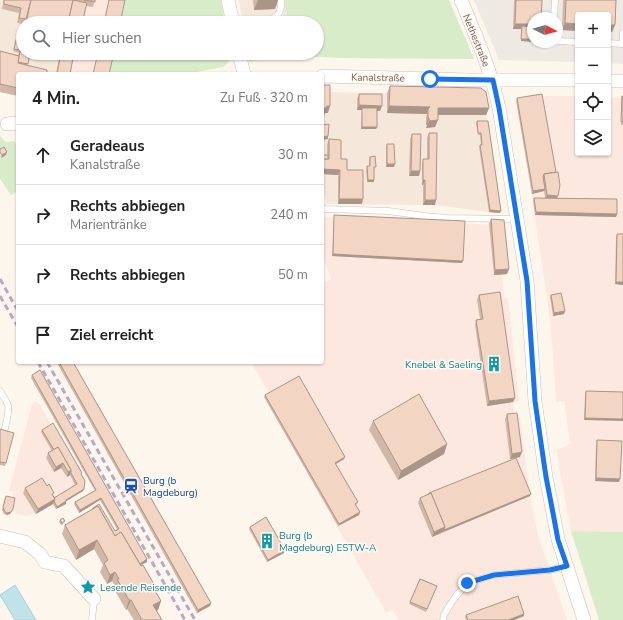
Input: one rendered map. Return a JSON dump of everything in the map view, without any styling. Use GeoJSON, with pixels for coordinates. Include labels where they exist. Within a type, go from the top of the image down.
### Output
{"type":"FeatureCollection","features":[{"type":"Feature","properties":{"kind":"street"},"geometry":{"type":"LineString","coordinates":[[228,0],[231,16]]}},
{"type":"Feature","properties":{"kind":"street","name":"Nethestraße"},"geometry":{"type":"LineString","coordinates":[[461,0],[493,80],[499,108],[527,281],[535,401],[546,477],[558,540],[584,620]]}},
{"type":"Feature","properties":{"kind":"street"},"geometry":{"type":"LineString","coordinates":[[241,60],[244,72]]}},
{"type":"Feature","properties":{"kind":"street","name":"Kanalstraße"},"geometry":{"type":"LineString","coordinates":[[324,76],[493,80],[575,80]]}},
{"type":"Feature","properties":{"kind":"street"},"geometry":{"type":"LineString","coordinates":[[611,81],[623,81]]}},
{"type":"Feature","properties":{"kind":"street"},"geometry":{"type":"LineString","coordinates":[[0,536],[25,542],[40,554],[45,562],[64,566],[94,599]]}},
{"type":"Feature","properties":{"kind":"lane"},"geometry":{"type":"LineString","coordinates":[[277,16],[281,10],[281,0]]}},
{"type":"Feature","properties":{"kind":"lane"},"geometry":{"type":"LineString","coordinates":[[554,0],[554,12]]}},
{"type":"Feature","properties":{"kind":"lane"},"geometry":{"type":"LineString","coordinates":[[611,43],[623,44],[623,33]]}},
{"type":"Feature","properties":{"kind":"lane"},"geometry":{"type":"LineString","coordinates":[[563,41],[575,42]]}},
{"type":"Feature","properties":{"kind":"lane"},"geometry":{"type":"LineString","coordinates":[[324,208],[388,211],[447,218],[518,219]]}},
{"type":"Feature","properties":{"kind":"lane"},"geometry":{"type":"LineString","coordinates":[[0,391],[8,406],[8,414],[0,446]]}},
{"type":"Feature","properties":{"kind":"lane"},"geometry":{"type":"LineString","coordinates":[[443,620],[444,615],[453,600],[467,583],[494,575],[550,570],[567,566]]}},
{"type":"Feature","properties":{"kind":"lane"},"geometry":{"type":"LineString","coordinates":[[92,620],[94,599]]}},
{"type":"Feature","properties":{"kind":"shaded area"},"geometry":{"type":"Polygon","coordinates":[[[0,0],[72,0],[38,16],[16,16],[16,60],[59,60],[56,72],[16,72],[16,96],[0,92],[0,0]]]}},
{"type":"Feature","properties":{"kind":"shaded area"},"geometry":{"type":"Polygon","coordinates":[[[72,0],[125,0],[122,16],[69,16],[72,0]]]}},
{"type":"Feature","properties":{"kind":"shaded area"},"geometry":{"type":"Polygon","coordinates":[[[239,0],[285,0],[286,16],[242,16],[239,0]]]}},
{"type":"Feature","properties":{"kind":"shaded area"},"geometry":{"type":"Polygon","coordinates":[[[474,0],[623,0],[623,64],[611,63],[611,12],[575,12],[575,62],[499,60],[474,0]]]}},
{"type":"Feature","properties":{"kind":"shaded area"},"geometry":{"type":"Polygon","coordinates":[[[59,60],[112,60],[109,72],[56,72],[59,60]]]}},
{"type":"Feature","properties":{"kind":"shaded area"},"geometry":{"type":"Polygon","coordinates":[[[324,92],[479,95],[488,124],[500,213],[435,205],[327,204],[324,194],[324,92]]]}},
{"type":"Feature","properties":{"kind":"shaded area"},"geometry":{"type":"Polygon","coordinates":[[[541,96],[575,96],[575,156],[611,156],[611,98],[623,98],[623,532],[571,531],[557,450],[570,444],[564,401],[556,402],[547,296],[516,100],[541,96]]]}},
{"type":"Feature","properties":{"kind":"shaded area"},"geometry":{"type":"Polygon","coordinates":[[[324,217],[502,225],[507,274],[502,275],[504,298],[508,298],[519,401],[513,403],[515,418],[520,417],[530,496],[538,535],[567,620],[399,620],[393,610],[386,613],[264,397],[269,394],[252,364],[324,364],[324,283],[331,279],[324,260],[324,217]]]}},
{"type":"Feature","properties":{"kind":"shaded area"},"geometry":{"type":"Polygon","coordinates":[[[34,402],[40,405],[84,484],[83,491],[65,502],[66,504],[56,509],[53,504],[36,514],[24,516],[12,512],[14,492],[9,491],[32,404],[34,402]]]}},
{"type":"Feature","properties":{"kind":"green space"},"geometry":{"type":"Polygon","coordinates":[[[125,0],[221,0],[224,16],[122,16],[125,0]]]}},
{"type":"Feature","properties":{"kind":"green space"},"geometry":{"type":"Polygon","coordinates":[[[285,0],[449,0],[474,59],[324,57],[324,16],[286,16],[285,0]]]}},
{"type":"Feature","properties":{"kind":"green space"},"geometry":{"type":"Polygon","coordinates":[[[112,60],[229,60],[223,67],[197,72],[109,72],[112,60]]]}},
{"type":"Feature","properties":{"kind":"green space"},"geometry":{"type":"Polygon","coordinates":[[[0,136],[6,142],[14,141],[16,144],[16,192],[11,195],[0,179],[0,136]]]}},
{"type":"Feature","properties":{"kind":"green space"},"geometry":{"type":"Polygon","coordinates":[[[571,531],[623,532],[623,620],[599,620],[571,531]]]}},
{"type":"Feature","properties":{"kind":"water"},"geometry":{"type":"Polygon","coordinates":[[[15,585],[36,620],[15,620],[0,595],[15,585]]]}},
{"type":"Feature","properties":{"kind":"building"},"geometry":{"type":"Polygon","coordinates":[[[4,0],[31,0],[27,16],[19,16],[21,8],[4,4],[4,0]]]}},
{"type":"Feature","properties":{"kind":"building"},"geometry":{"type":"Polygon","coordinates":[[[31,0],[73,0],[70,16],[28,16],[31,0]]]}},
{"type":"Feature","properties":{"kind":"building"},"geometry":{"type":"Polygon","coordinates":[[[73,0],[87,3],[84,16],[70,16],[73,0]]]}},
{"type":"Feature","properties":{"kind":"building"},"geometry":{"type":"Polygon","coordinates":[[[84,0],[95,0],[95,2],[84,0]]]}},
{"type":"Feature","properties":{"kind":"building"},"geometry":{"type":"Polygon","coordinates":[[[109,0],[125,0],[122,16],[106,16],[109,0]]]}},
{"type":"Feature","properties":{"kind":"building"},"geometry":{"type":"Polygon","coordinates":[[[516,0],[542,0],[541,12],[527,12],[527,24],[515,24],[516,0]]]}},
{"type":"Feature","properties":{"kind":"building"},"geometry":{"type":"Polygon","coordinates":[[[566,0],[616,0],[615,25],[611,25],[611,12],[575,12],[575,24],[565,23],[566,0]]]}},
{"type":"Feature","properties":{"kind":"building"},"geometry":{"type":"Polygon","coordinates":[[[522,26],[527,26],[527,39],[521,39],[522,26]]]}},
{"type":"Feature","properties":{"kind":"building"},"geometry":{"type":"Polygon","coordinates":[[[0,51],[16,55],[18,63],[47,70],[47,72],[16,72],[16,88],[0,84],[0,51]]]}},
{"type":"Feature","properties":{"kind":"building"},"geometry":{"type":"Polygon","coordinates":[[[18,60],[29,60],[28,64],[18,62],[18,60]]]}},
{"type":"Feature","properties":{"kind":"building"},"geometry":{"type":"Polygon","coordinates":[[[60,60],[73,60],[70,72],[57,72],[60,60]]]}},
{"type":"Feature","properties":{"kind":"building"},"geometry":{"type":"Polygon","coordinates":[[[96,60],[112,60],[109,72],[93,72],[96,60]]]}},
{"type":"Feature","properties":{"kind":"building"},"geometry":{"type":"Polygon","coordinates":[[[324,85],[330,85],[330,106],[327,106],[324,108],[324,85]]]}},
{"type":"Feature","properties":{"kind":"building"},"geometry":{"type":"Polygon","coordinates":[[[390,86],[481,88],[486,92],[489,108],[438,108],[438,120],[429,121],[428,109],[430,107],[389,106],[390,86]]]}},
{"type":"Feature","properties":{"kind":"building"},"geometry":{"type":"Polygon","coordinates":[[[359,94],[382,94],[382,106],[359,105],[359,94]]]}},
{"type":"Feature","properties":{"kind":"building"},"geometry":{"type":"Polygon","coordinates":[[[542,94],[556,172],[544,174],[545,189],[533,191],[517,98],[542,94]]]}},
{"type":"Feature","properties":{"kind":"building"},"geometry":{"type":"Polygon","coordinates":[[[622,96],[623,122],[621,122],[622,96]]]}},
{"type":"Feature","properties":{"kind":"building"},"geometry":{"type":"Polygon","coordinates":[[[362,108],[377,108],[377,127],[362,127],[362,108]]]}},
{"type":"Feature","properties":{"kind":"building"},"geometry":{"type":"Polygon","coordinates":[[[477,121],[488,121],[501,211],[490,210],[480,145],[482,145],[481,133],[478,133],[477,121]]]}},
{"type":"Feature","properties":{"kind":"building"},"geometry":{"type":"Polygon","coordinates":[[[329,124],[328,136],[324,137],[324,125],[329,124]]]}},
{"type":"Feature","properties":{"kind":"building"},"geometry":{"type":"Polygon","coordinates":[[[429,133],[437,133],[436,200],[425,200],[423,159],[429,159],[429,133]]]}},
{"type":"Feature","properties":{"kind":"building"},"geometry":{"type":"Polygon","coordinates":[[[412,134],[421,134],[420,171],[411,171],[412,134]]]}},
{"type":"Feature","properties":{"kind":"building"},"geometry":{"type":"Polygon","coordinates":[[[329,139],[341,140],[341,159],[347,159],[347,170],[363,170],[363,199],[339,199],[340,170],[324,169],[324,159],[329,159],[329,139]]]}},
{"type":"Feature","properties":{"kind":"building"},"geometry":{"type":"Polygon","coordinates":[[[387,144],[394,144],[395,164],[387,164],[387,144]]]}},
{"type":"Feature","properties":{"kind":"building"},"geometry":{"type":"Polygon","coordinates":[[[4,147],[7,152],[2,155],[0,149],[4,147]]]}},
{"type":"Feature","properties":{"kind":"building"},"geometry":{"type":"Polygon","coordinates":[[[324,155],[328,155],[328,159],[324,159],[324,155]]]}},
{"type":"Feature","properties":{"kind":"building"},"geometry":{"type":"Polygon","coordinates":[[[375,156],[376,167],[374,167],[374,180],[368,180],[367,166],[370,166],[370,157],[375,156]]]}},
{"type":"Feature","properties":{"kind":"building"},"geometry":{"type":"Polygon","coordinates":[[[558,172],[560,185],[558,196],[547,195],[544,174],[558,172]]]}},
{"type":"Feature","properties":{"kind":"building"},"geometry":{"type":"Polygon","coordinates":[[[534,198],[617,199],[617,214],[536,212],[534,198]]]}},
{"type":"Feature","properties":{"kind":"building"},"geometry":{"type":"Polygon","coordinates":[[[334,215],[465,221],[463,261],[333,254],[334,215]]]}},
{"type":"Feature","properties":{"kind":"building"},"geometry":{"type":"Polygon","coordinates":[[[491,219],[504,220],[509,269],[495,270],[491,219]]]}},
{"type":"Feature","properties":{"kind":"building"},"geometry":{"type":"Polygon","coordinates":[[[617,234],[623,234],[623,282],[616,282],[617,234]]]}},
{"type":"Feature","properties":{"kind":"building","name":"Knebel & Saeling"},"geometry":{"type":"Polygon","coordinates":[[[500,292],[515,398],[489,401],[476,320],[483,319],[479,295],[500,292]]]}},
{"type":"Feature","properties":{"kind":"building"},"geometry":{"type":"Polygon","coordinates":[[[561,293],[565,311],[554,313],[551,295],[561,293]]]}},
{"type":"Feature","properties":{"kind":"building"},"geometry":{"type":"Polygon","coordinates":[[[60,364],[74,364],[211,603],[198,610],[60,364]]]}},
{"type":"Feature","properties":{"kind":"building"},"geometry":{"type":"Polygon","coordinates":[[[40,370],[147,559],[140,564],[121,532],[115,536],[98,506],[93,509],[99,504],[115,531],[119,529],[101,498],[80,510],[75,502],[96,490],[32,375],[40,370]]]}},
{"type":"Feature","properties":{"kind":"building"},"geometry":{"type":"Polygon","coordinates":[[[299,376],[345,457],[335,463],[358,502],[355,504],[360,512],[339,524],[265,395],[299,376]]]}},
{"type":"Feature","properties":{"kind":"building"},"geometry":{"type":"Polygon","coordinates":[[[586,391],[623,392],[623,419],[585,418],[586,391]]]}},
{"type":"Feature","properties":{"kind":"building"},"geometry":{"type":"Polygon","coordinates":[[[419,394],[447,444],[401,471],[373,421],[419,394]]]}},
{"type":"Feature","properties":{"kind":"building"},"geometry":{"type":"Polygon","coordinates":[[[517,413],[522,452],[512,454],[507,414],[517,413]]]}},
{"type":"Feature","properties":{"kind":"building"},"geometry":{"type":"Polygon","coordinates":[[[53,423],[82,473],[81,474],[85,481],[84,489],[57,507],[54,498],[77,484],[58,447],[54,450],[42,430],[53,423]]]}},
{"type":"Feature","properties":{"kind":"building"},"geometry":{"type":"Polygon","coordinates":[[[0,429],[14,433],[6,463],[0,462],[0,429]]]}},
{"type":"Feature","properties":{"kind":"building"},"geometry":{"type":"Polygon","coordinates":[[[597,440],[622,441],[620,479],[596,478],[597,440]]]}},
{"type":"Feature","properties":{"kind":"building"},"geometry":{"type":"Polygon","coordinates":[[[58,447],[71,470],[68,472],[63,463],[56,467],[48,453],[58,447]]]}},
{"type":"Feature","properties":{"kind":"building"},"geometry":{"type":"Polygon","coordinates":[[[516,458],[531,494],[444,530],[445,527],[431,493],[429,493],[516,458]]]}},
{"type":"Feature","properties":{"kind":"building"},"geometry":{"type":"Polygon","coordinates":[[[42,478],[47,486],[49,484],[54,493],[52,494],[55,499],[38,509],[25,488],[42,478]]]}},
{"type":"Feature","properties":{"kind":"building"},"geometry":{"type":"Polygon","coordinates":[[[431,493],[445,527],[434,532],[420,498],[431,493]]]}},
{"type":"Feature","properties":{"kind":"building"},"geometry":{"type":"Polygon","coordinates":[[[6,496],[15,498],[13,509],[11,512],[7,513],[3,507],[6,496]]]}},
{"type":"Feature","properties":{"kind":"building"},"geometry":{"type":"Polygon","coordinates":[[[98,506],[115,536],[121,532],[155,586],[153,587],[161,601],[153,605],[162,620],[142,620],[117,579],[119,579],[115,572],[110,575],[104,563],[108,560],[97,540],[79,550],[65,525],[98,506]]]}},
{"type":"Feature","properties":{"kind":"building","name":"Burg (b Magdeburg) ESTW-A"},"geometry":{"type":"Polygon","coordinates":[[[266,517],[285,550],[268,560],[250,527],[266,517]]]}},
{"type":"Feature","properties":{"kind":"building"},"geometry":{"type":"Polygon","coordinates":[[[63,518],[65,521],[62,523],[60,520],[63,518]]]}},
{"type":"Feature","properties":{"kind":"building"},"geometry":{"type":"Polygon","coordinates":[[[420,579],[437,586],[427,609],[410,602],[420,579]]]}},
{"type":"Feature","properties":{"kind":"building"},"geometry":{"type":"Polygon","coordinates":[[[518,596],[524,614],[508,620],[468,620],[466,615],[518,596]]]}},
{"type":"Feature","properties":{"kind":"railway"},"geometry":{"type":"LineString","coordinates":[[0,279],[16,307]]}},
{"type":"Feature","properties":{"kind":"railway"},"geometry":{"type":"LineString","coordinates":[[0,296],[16,324]]}},
{"type":"Feature","properties":{"kind":"railway"},"geometry":{"type":"LineString","coordinates":[[39,364],[185,620]]}},
{"type":"Feature","properties":{"kind":"railway"},"geometry":{"type":"LineString","coordinates":[[48,364],[195,620]]}},
{"type":"Feature","properties":{"kind":"place","name":"Knebel & Saeling"},"geometry":{"type":"Point","coordinates":[494,364]}},
{"type":"Feature","properties":{"kind":"place","name":"Burg (b Magdeburg)"},"geometry":{"type":"Point","coordinates":[131,486]}},
{"type":"Feature","properties":{"kind":"place","name":"Burg (b Magdeburg) ESTW-A"},"geometry":{"type":"Point","coordinates":[267,541]}},
{"type":"Feature","properties":{"kind":"place","name":"Lesende Reisende"},"geometry":{"type":"Point","coordinates":[88,587]}},
{"type":"Feature","properties":{"kind":"route"},"geometry":{"type":"LineString","coordinates":[[430,79],[493,80],[518,219],[527,281],[535,401],[546,477],[558,540],[567,566],[550,570],[494,575],[467,583]]}}]}
